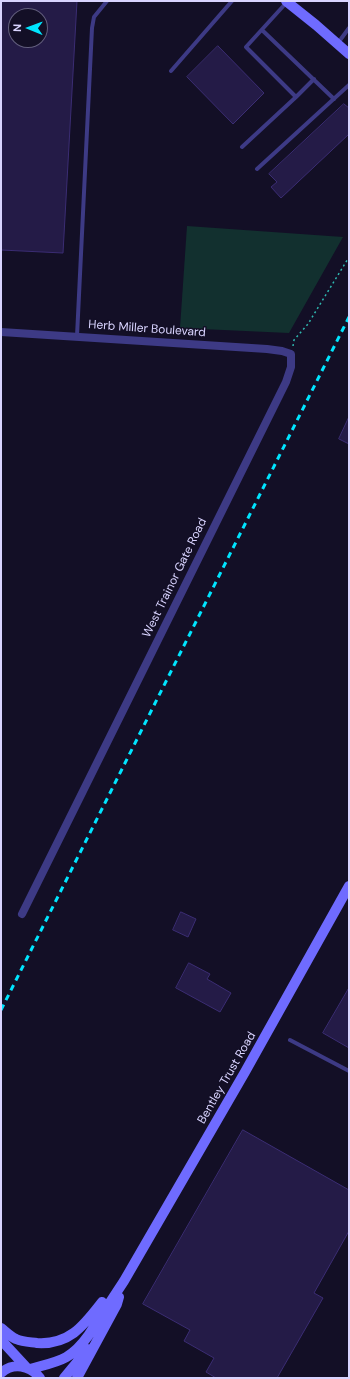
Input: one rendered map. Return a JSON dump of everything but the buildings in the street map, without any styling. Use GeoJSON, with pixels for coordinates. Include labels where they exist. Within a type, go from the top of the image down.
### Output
{"type":"FeatureCollection","features":[{"type":"Feature","properties":{"kind":"street"},"geometry":{"type":"LineString","coordinates":[[287,2],[349,54]]}},
{"type":"Feature","properties":{"kind":"street","name":"Herb Miller Boulevard"},"geometry":{"type":"LineString","coordinates":[[1,332],[267,349],[291,354]]}},
{"type":"Feature","properties":{"kind":"street","name":"West Trainor Gate Road"},"geometry":{"type":"LineString","coordinates":[[22,914],[286,382],[291,367],[291,354]]}},
{"type":"Feature","properties":{"kind":"street","name":"Bentley Trust Road"},"geometry":{"type":"LineString","coordinates":[[1,1373],[12,1367],[28,1368],[62,1360],[75,1351],[88,1336],[124,1281],[245,1072],[349,886]]}},
{"type":"Feature","properties":{"kind":"street"},"geometry":{"type":"LineString","coordinates":[[1,1328],[16,1339],[25,1342],[52,1342],[63,1340],[72,1335],[82,1326],[106,1298],[124,1281]]}},
{"type":"Feature","properties":{"kind":"street","name":"Bentley Trust Road"},"geometry":{"type":"LineString","coordinates":[[77,1378],[117,1304],[124,1281]]}},
{"type":"Feature","properties":{"kind":"street"},"geometry":{"type":"LineString","coordinates":[[1,1340],[28,1368],[40,1378]]}},
{"type":"Feature","properties":{"kind":"street","name":"Bentley Trust Road"},"geometry":{"type":"LineString","coordinates":[[64,1378],[87,1350],[94,1345]]}},
{"type":"Feature","properties":{"kind":"lane"},"geometry":{"type":"LineString","coordinates":[[77,336],[92,28],[94,17],[107,1]]}},
{"type":"Feature","properties":{"kind":"lane"},"geometry":{"type":"LineString","coordinates":[[171,71],[232,1]]}},
{"type":"Feature","properties":{"kind":"lane"},"geometry":{"type":"LineString","coordinates":[[287,2],[246,47],[296,97]]}},
{"type":"Feature","properties":{"kind":"lane"},"geometry":{"type":"LineString","coordinates":[[337,43],[349,28]]}},
{"type":"Feature","properties":{"kind":"lane"},"geometry":{"type":"LineString","coordinates":[[262,30],[334,99]]}},
{"type":"Feature","properties":{"kind":"lane"},"geometry":{"type":"LineString","coordinates":[[242,147],[314,80]]}},
{"type":"Feature","properties":{"kind":"lane"},"geometry":{"type":"LineString","coordinates":[[257,169],[349,85]]}},
{"type":"Feature","properties":{"kind":"lane"},"geometry":{"type":"LineString","coordinates":[[290,1040],[349,1071]]}},
{"type":"Feature","properties":{"kind":"path"},"geometry":{"type":"LineString","coordinates":[[291,354],[294,340],[308,324],[349,257]]}},
{"type":"Feature","properties":{"kind":"green space"},"geometry":{"type":"Polygon","coordinates":[[[187,226],[343,237],[289,333],[180,328],[187,226]]]}},
{"type":"Feature","properties":{"kind":"railway"},"geometry":{"type":"LineString","coordinates":[[1,1010],[349,317]]}}]}
